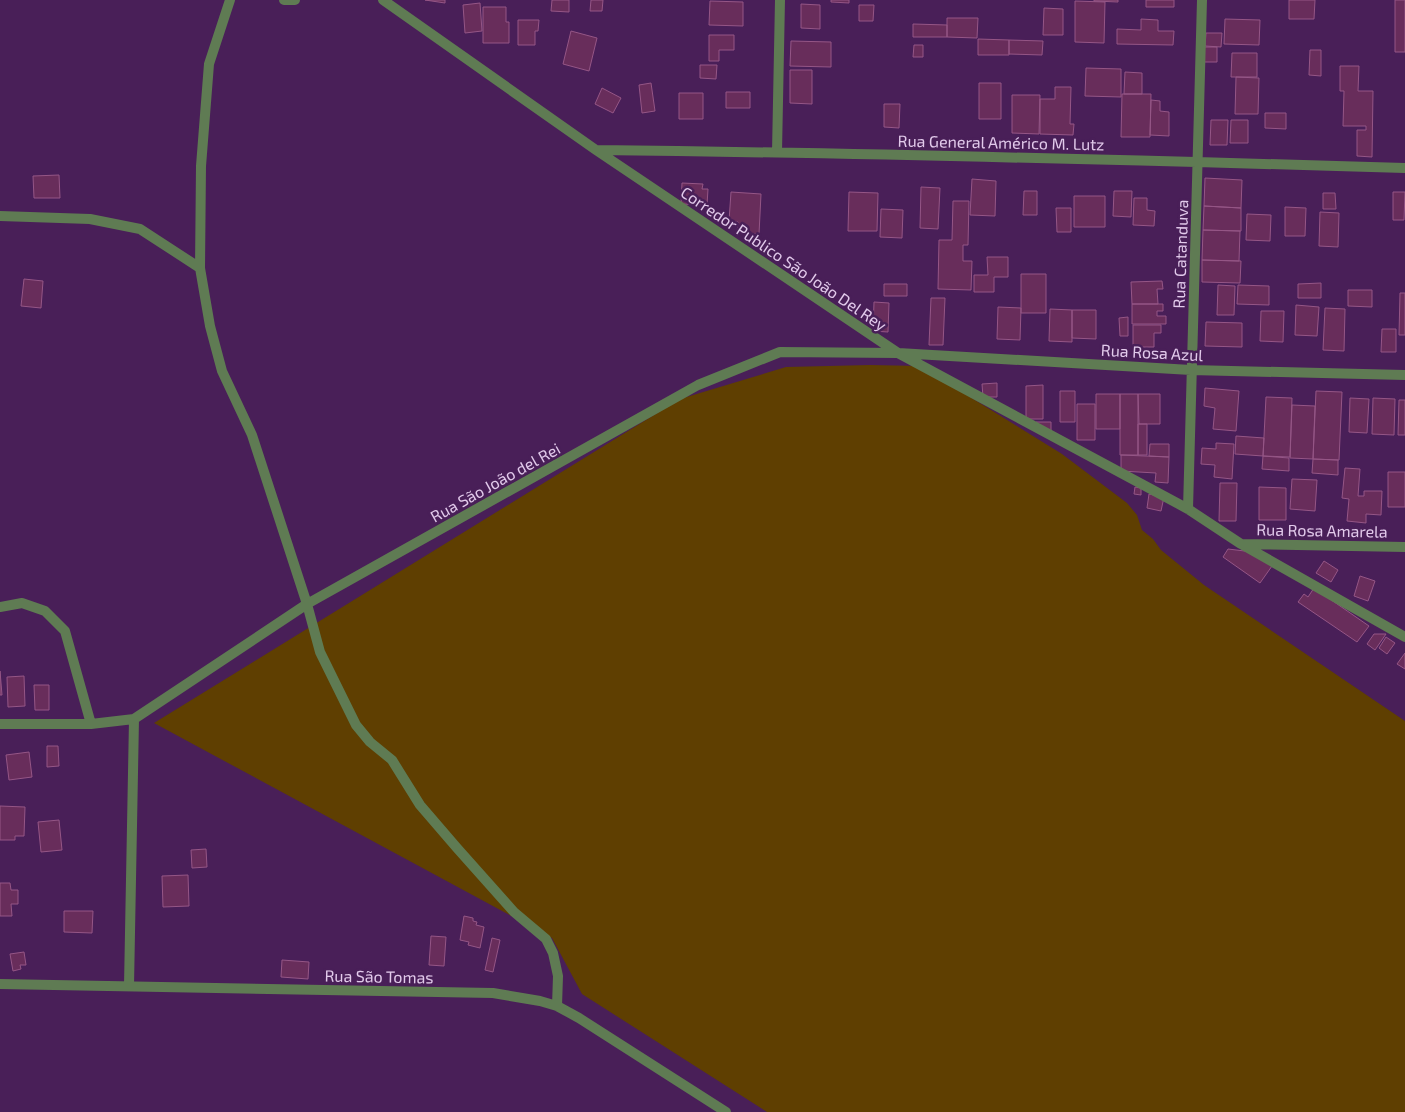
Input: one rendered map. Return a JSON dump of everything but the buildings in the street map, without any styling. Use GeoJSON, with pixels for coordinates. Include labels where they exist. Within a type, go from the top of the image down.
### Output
{"type":"FeatureCollection","features":[{"type":"Feature","properties":{"kind":"street"},"geometry":{"type":"LineString","coordinates":[[230,0],[209,64],[201,166],[200,268],[210,326],[222,371],[252,435],[307,604],[320,652],[356,725],[370,742],[392,760],[420,805],[457,848],[514,912],[546,939],[553,952],[558,976],[557,1006]]}},
{"type":"Feature","properties":{"kind":"street"},"geometry":{"type":"LineString","coordinates":[[284,0],[295,0]]}},
{"type":"Feature","properties":{"kind":"street","name":"Corredor Publico São João Del Rey"},"geometry":{"type":"LineString","coordinates":[[383,0],[596,150],[898,353],[1188,509]]}},
{"type":"Feature","properties":{"kind":"street"},"geometry":{"type":"LineString","coordinates":[[776,152],[780,0]]}},
{"type":"Feature","properties":{"kind":"street","name":"Rua Catanduva"},"geometry":{"type":"LineString","coordinates":[[1188,509],[1202,0]]}},
{"type":"Feature","properties":{"kind":"street","name":"Rua General Américo M. Lutz"},"geometry":{"type":"LineString","coordinates":[[596,150],[776,152],[1405,168]]}},
{"type":"Feature","properties":{"kind":"street"},"geometry":{"type":"LineString","coordinates":[[0,216],[90,219],[140,229],[200,268]]}},
{"type":"Feature","properties":{"kind":"street","name":"Rua São João del Rei"},"geometry":{"type":"LineString","coordinates":[[134,719],[307,604],[698,386],[780,352],[898,353]]}},
{"type":"Feature","properties":{"kind":"street","name":"Rua Rosa Azul"},"geometry":{"type":"LineString","coordinates":[[898,353],[1191,370],[1405,375]]}},
{"type":"Feature","properties":{"kind":"street","name":"Rua Rosa Amarela"},"geometry":{"type":"LineString","coordinates":[[1188,509],[1241,544],[1405,547]]}},
{"type":"Feature","properties":{"kind":"street"},"geometry":{"type":"LineString","coordinates":[[1241,544],[1405,637]]}},
{"type":"Feature","properties":{"kind":"street"},"geometry":{"type":"LineString","coordinates":[[0,607],[22,603],[38,608],[45,611],[65,631],[90,724]]}},
{"type":"Feature","properties":{"kind":"street"},"geometry":{"type":"LineString","coordinates":[[0,724],[90,724],[134,719],[129,986]]}},
{"type":"Feature","properties":{"kind":"street","name":"Rua São Tomas"},"geometry":{"type":"LineString","coordinates":[[0,984],[493,993],[540,1001],[557,1006],[579,1018],[726,1112]]}},
{"type":"Feature","properties":{"kind":"shaded area"},"geometry":{"type":"Polygon","coordinates":[[[920,366],[1062,454],[1127,503],[1137,515],[1142,530],[1153,539],[1161,550],[1204,585],[1405,721],[1405,1112],[767,1112],[582,994],[552,938],[154,723],[680,399],[786,367],[920,366]]]}}]}
